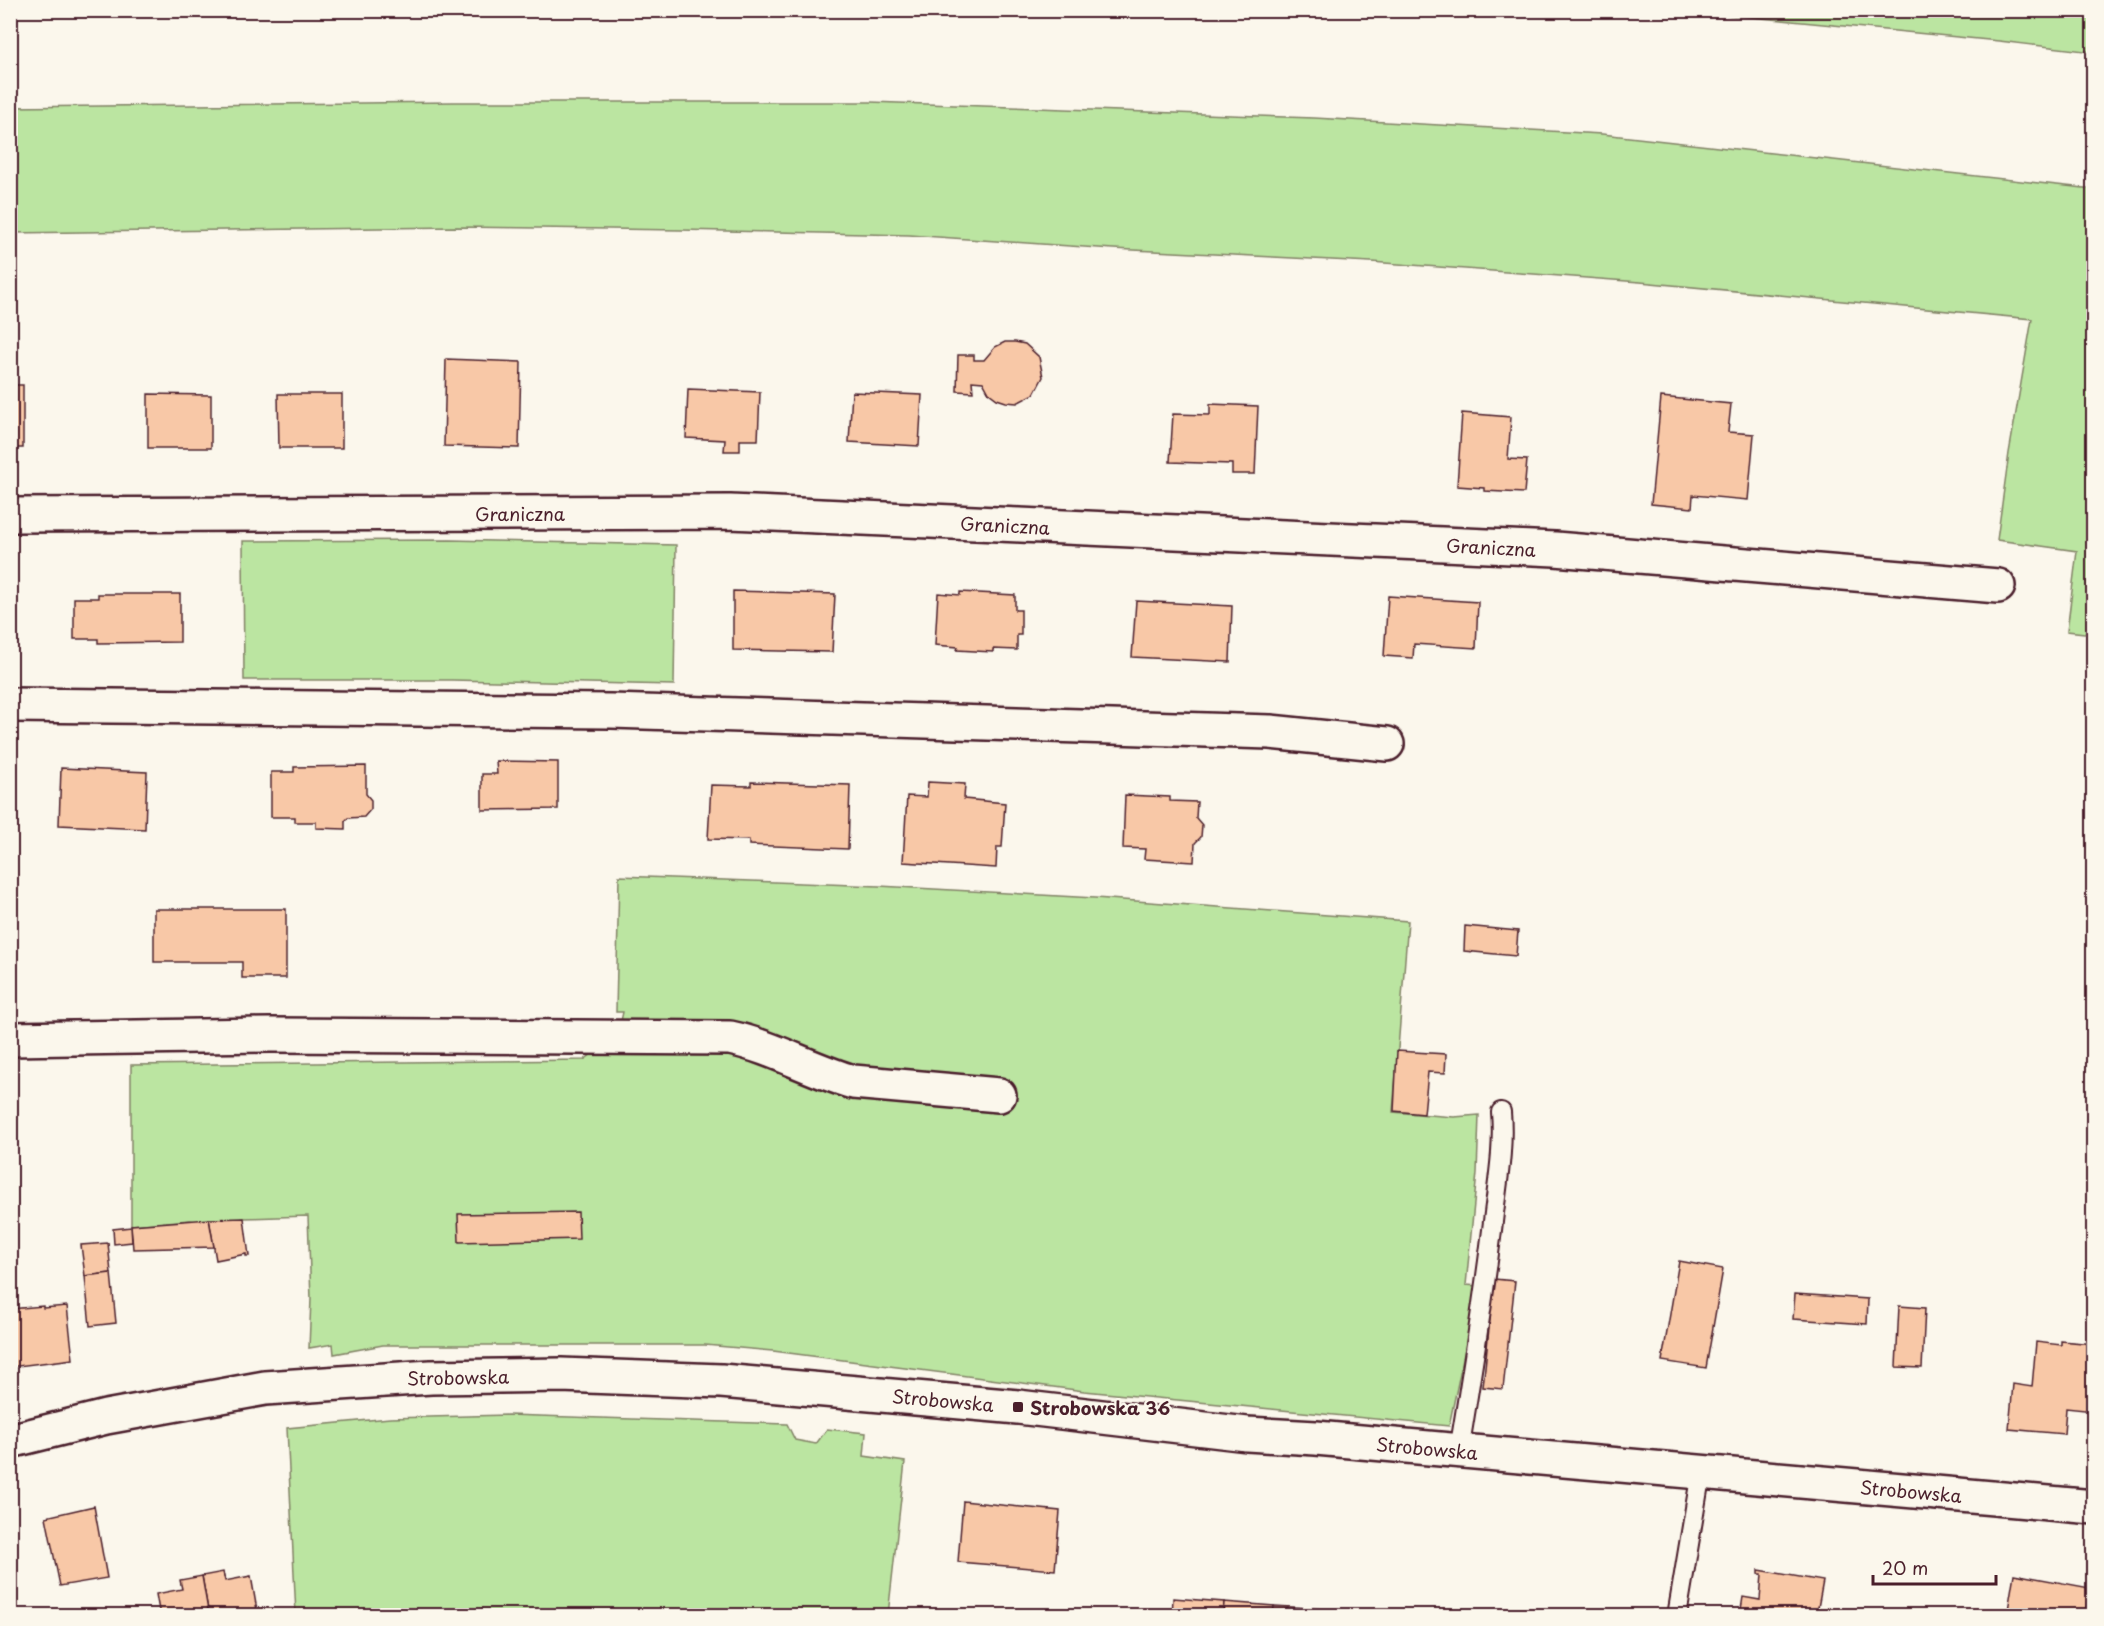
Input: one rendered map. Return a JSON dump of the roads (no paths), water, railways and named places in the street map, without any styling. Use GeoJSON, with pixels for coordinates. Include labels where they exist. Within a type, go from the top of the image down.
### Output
{"type":"FeatureCollection","features":[{"type":"Feature","properties":{"kind":"street","name":"Graniczna"},"geometry":{"type":"LineString","coordinates":[[10,515],[730,512],[1555,549],[1998,586]]}},
{"type":"Feature","properties":{"kind":"street"},"geometry":{"type":"LineString","coordinates":[[10,705],[623,711],[1270,732],[1387,744]]}},
{"type":"Feature","properties":{"kind":"street"},"geometry":{"type":"LineString","coordinates":[[10,1039],[272,1035],[730,1038],[751,1042],[831,1076],[853,1082],[999,1095]]}},
{"type":"Feature","properties":{"kind":"street","name":"Strobowska"},"geometry":{"type":"LineString","coordinates":[[10,1441],[128,1413],[265,1388],[431,1377],[561,1375],[721,1381],[1018,1407],[1247,1434],[2094,1508]]}},
{"type":"Feature","properties":{"kind":"lane"},"geometry":{"type":"LineString","coordinates":[[1458,1451],[1492,1231],[1503,1133],[1502,1112]]}},
{"type":"Feature","properties":{"kind":"lane"},"geometry":{"type":"LineString","coordinates":[[1677,1616],[1701,1472]]}},
{"type":"Feature","properties":{"kind":"place","name":"Strobowska 36"},"geometry":{"type":"Point","coordinates":[1018,1407]}}]}
